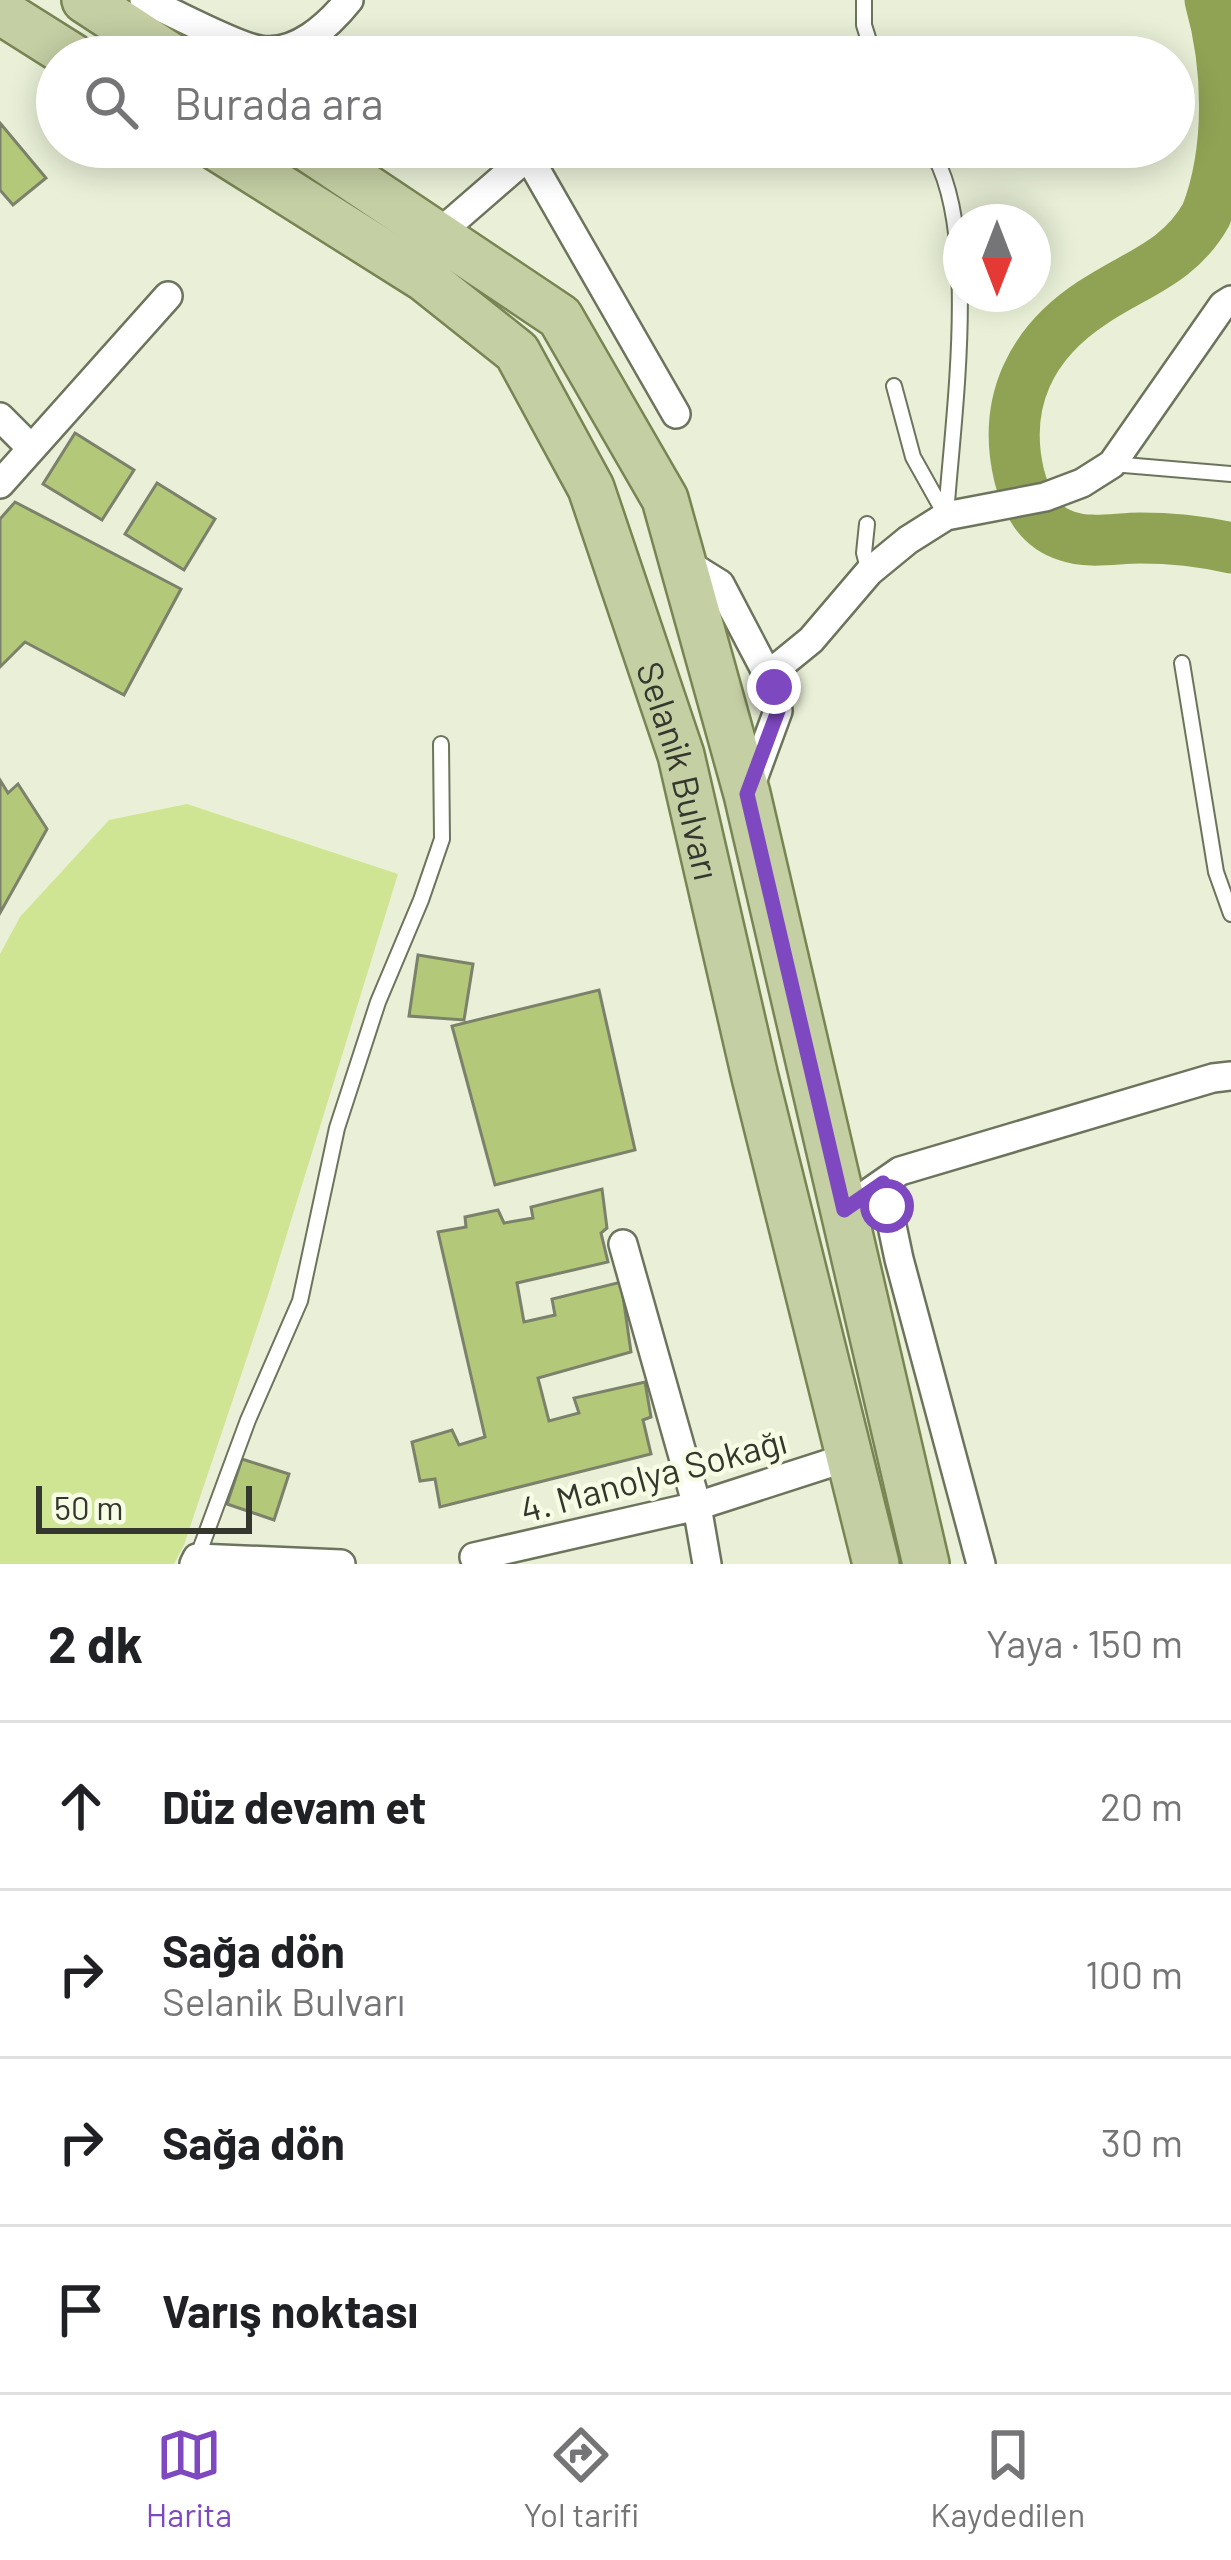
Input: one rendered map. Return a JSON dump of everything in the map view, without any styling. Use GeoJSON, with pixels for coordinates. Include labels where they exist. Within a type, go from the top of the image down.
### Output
{"type":"FeatureCollection","features":[{"type":"Feature","properties":{"kind":"main road"},"geometry":{"type":"LineString","coordinates":[[111,3],[148,36]]}},
{"type":"Feature","properties":{"kind":"main road"},"geometry":{"type":"LineString","coordinates":[[0,11],[40,36]]}},
{"type":"Feature","properties":{"kind":"main road","name":"Selanik Bulvarı"},"geometry":{"type":"LineString","coordinates":[[249,168],[424,278],[518,352],[591,488],[681,755],[876,1564]]}},
{"type":"Feature","properties":{"kind":"main road","name":"Selanik Bulvarı"},"geometry":{"type":"LineString","coordinates":[[337,168],[560,317],[665,499],[747,794],[926,1564]]}},
{"type":"Feature","properties":{"kind":"main road"},"geometry":{"type":"LineString","coordinates":[[370,244],[397,208]]}},
{"type":"Feature","properties":{"kind":"main road"},"geometry":{"type":"LineString","coordinates":[[774,1152],[827,1138]]}},
{"type":"Feature","properties":{"kind":"street"},"geometry":{"type":"LineString","coordinates":[[309,36],[333,21],[349,0]]}},
{"type":"Feature","properties":{"kind":"street"},"geometry":{"type":"LineString","coordinates":[[111,3],[216,36]]}},
{"type":"Feature","properties":{"kind":"street"},"geometry":{"type":"LineString","coordinates":[[437,235],[514,168]]}},
{"type":"Feature","properties":{"kind":"street"},"geometry":{"type":"LineString","coordinates":[[535,168],[676,414]]}},
{"type":"Feature","properties":{"kind":"street"},"geometry":{"type":"LineString","coordinates":[[0,484],[168,296]]}},
{"type":"Feature","properties":{"kind":"street"},"geometry":{"type":"LineString","coordinates":[[768,674],[811,640],[869,572],[946,516],[1045,497],[1082,483],[1112,464],[1181,360],[1231,300]]}},
{"type":"Feature","properties":{"kind":"street"},"geometry":{"type":"LineString","coordinates":[[0,417],[32,448]]}},
{"type":"Feature","properties":{"kind":"street"},"geometry":{"type":"LineString","coordinates":[[682,561],[720,584],[768,674],[778,711],[747,794]]}},
{"type":"Feature","properties":{"kind":"street"},"geometry":{"type":"LineString","coordinates":[[844,1210],[900,1171],[1231,1076]]}},
{"type":"Feature","properties":{"kind":"street"},"geometry":{"type":"LineString","coordinates":[[883,1183],[981,1564]]}},
{"type":"Feature","properties":{"kind":"street"},"geometry":{"type":"LineString","coordinates":[[623,1244],[698,1506],[707,1564]]}},
{"type":"Feature","properties":{"kind":"street","name":"4. Manolya Sokağı"},"geometry":{"type":"LineString","coordinates":[[471,1562],[698,1506],[849,1457]]}},
{"type":"Feature","properties":{"kind":"street"},"geometry":{"type":"LineString","coordinates":[[196,1561],[340,1564]]}},
{"type":"Feature","properties":{"kind":"lane"},"geometry":{"type":"LineString","coordinates":[[864,0],[867,36]]}},
{"type":"Feature","properties":{"kind":"lane"},"geometry":{"type":"LineString","coordinates":[[941,168],[949,194],[962,323],[946,516]]}},
{"type":"Feature","properties":{"kind":"lane"},"geometry":{"type":"LineString","coordinates":[[894,386],[913,457],[946,516]]}},
{"type":"Feature","properties":{"kind":"lane"},"geometry":{"type":"LineString","coordinates":[[1112,464],[1231,474]]}},
{"type":"Feature","properties":{"kind":"lane"},"geometry":{"type":"LineString","coordinates":[[867,524],[864,553],[869,572]]}},
{"type":"Feature","properties":{"kind":"lane"},"geometry":{"type":"LineString","coordinates":[[1182,662],[1216,872],[1231,914]]}},
{"type":"Feature","properties":{"kind":"lane"},"geometry":{"type":"LineString","coordinates":[[196,1561],[248,1420],[300,1300],[337,1128],[378,1001],[442,839],[441,744]]}},
{"type":"Feature","properties":{"kind":"green space"},"geometry":{"type":"Polygon","coordinates":[[[187,804],[398,874],[269,1292],[174,1564],[0,1564],[0,954],[20,917],[109,820],[187,804]]]}},
{"type":"Feature","properties":{"kind":"building"},"geometry":{"type":"Polygon","coordinates":[[[0,123],[46,178],[13,205],[0,190],[0,123]]]}},
{"type":"Feature","properties":{"kind":"building"},"geometry":{"type":"Polygon","coordinates":[[[75,433],[134,470],[102,520],[43,484],[75,433]]]}},
{"type":"Feature","properties":{"kind":"building"},"geometry":{"type":"Polygon","coordinates":[[[157,483],[215,519],[184,570],[125,534],[157,483]]]}},
{"type":"Feature","properties":{"kind":"building"},"geometry":{"type":"Polygon","coordinates":[[[15,502],[181,589],[124,695],[25,642],[0,667],[0,519],[15,502]]]}},
{"type":"Feature","properties":{"kind":"building"},"geometry":{"type":"Polygon","coordinates":[[[0,780],[8,793],[18,784],[47,829],[0,913],[0,780]]]}},
{"type":"Feature","properties":{"kind":"building"},"geometry":{"type":"Polygon","coordinates":[[[418,955],[473,964],[464,1020],[409,1016],[418,955]]]}},
{"type":"Feature","properties":{"kind":"building"},"geometry":{"type":"Polygon","coordinates":[[[599,990],[635,1150],[495,1185],[452,1026],[599,990]]]}},
{"type":"Feature","properties":{"kind":"building"},"geometry":{"type":"Polygon","coordinates":[[[602,1189],[607,1228],[601,1233],[608,1262],[517,1283],[524,1322],[555,1315],[552,1299],[621,1282],[631,1352],[538,1378],[549,1421],[579,1413],[574,1398],[645,1382],[651,1417],[643,1420],[651,1454],[440,1507],[435,1479],[420,1481],[412,1442],[452,1430],[459,1445],[485,1437],[438,1232],[466,1227],[465,1217],[498,1210],[504,1223],[533,1218],[531,1207],[602,1189]]]}},
{"type":"Feature","properties":{"kind":"building"},"geometry":{"type":"Polygon","coordinates":[[[242,1459],[289,1474],[274,1520],[227,1504],[242,1459]]]}},
{"type":"Feature","properties":{"kind":"waterway"},"geometry":{"type":"LineString","coordinates":[[1210,0],[1221,53],[1224,109],[1220,164],[1206,215],[1183,245],[1092,303],[1052,336],[1026,377],[1015,423],[1015,448],[1030,504],[1057,532],[1085,540],[1163,539],[1231,548]]}},
{"type":"Feature","properties":{"kind":"route"},"geometry":{"type":"LineString","coordinates":[[774,687],[778,711],[747,794],[844,1210],[883,1183],[887,1206]]}}]}
